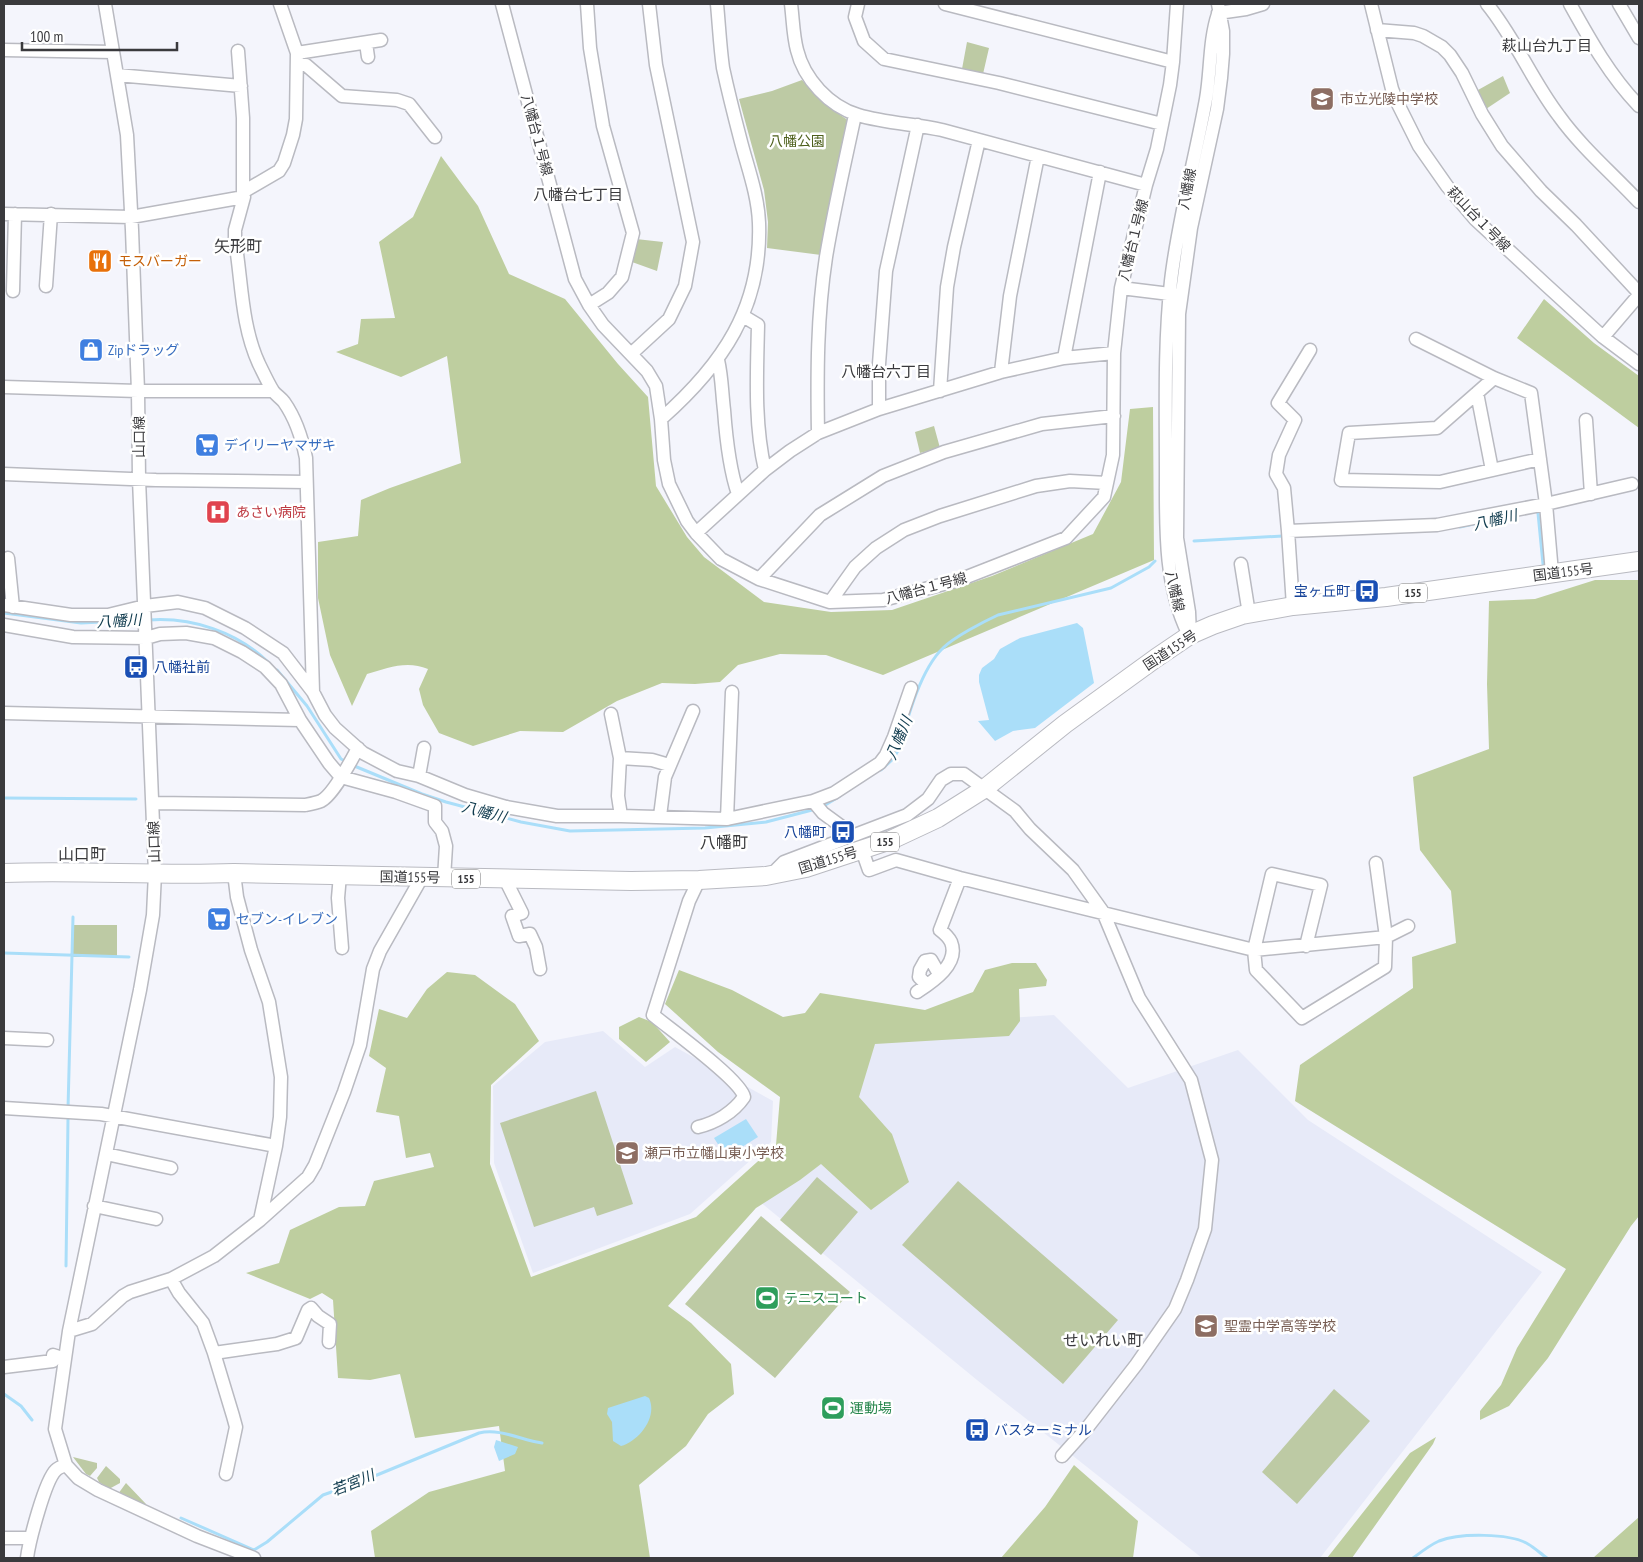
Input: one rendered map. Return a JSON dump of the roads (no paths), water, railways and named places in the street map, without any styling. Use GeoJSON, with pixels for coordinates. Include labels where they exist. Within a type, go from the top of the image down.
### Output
{"type":"FeatureCollection","features":[{"type":"Feature","properties":{"kind":"highway","name":"国道155号"},"geometry":{"type":"LineString","coordinates":[[4,872],[234,873],[506,879],[699,880],[776,874],[806,868],[891,840],[938,818],[984,789],[1065,724],[1190,635],[1213,624],[1249,614],[1293,606],[1386,597],[1639,561]]}},
{"type":"Feature","properties":{"kind":"street","name":"山口線"},"geometry":{"type":"LineString","coordinates":[[66,1465],[55,1429],[69,1331],[114,1117],[153,915],[155,873],[139,479],[138,391],[131,217],[126,135],[105,4]]}},
{"type":"Feature","properties":{"kind":"street"},"geometry":{"type":"LineString","coordinates":[[16,284],[9,214],[131,217],[243,195],[279,171],[290,148],[296,119],[298,59],[280,4]]}},
{"type":"Feature","properties":{"kind":"street","name":"八幡台１号線"},"geometry":{"type":"LineString","coordinates":[[502,4],[575,279],[589,305],[603,325],[647,371],[656,386],[662,419],[664,460],[669,484],[688,521],[696,533],[721,559],[759,579],[830,602],[883,600],[959,580],[1066,538],[1104,497],[1113,455],[1114,353],[1121,288],[1162,124],[1173,62],[1177,4]]}},
{"type":"Feature","properties":{"kind":"street"},"geometry":{"type":"LineString","coordinates":[[587,4],[591,57],[603,126],[633,233],[622,277],[608,293],[589,305]]}},
{"type":"Feature","properties":{"kind":"street"},"geometry":{"type":"LineString","coordinates":[[631,354],[669,319],[685,286],[693,242],[656,65],[650,4]]}},
{"type":"Feature","properties":{"kind":"street"},"geometry":{"type":"LineString","coordinates":[[662,419],[686,397],[718,360],[735,334],[753,286],[759,250],[759,222],[755,194],[723,67],[717,4]]}},
{"type":"Feature","properties":{"kind":"street"},"geometry":{"type":"LineString","coordinates":[[791,4],[797,50],[807,74],[825,95],[855,114],[877,120],[918,125],[1146,184]]}},
{"type":"Feature","properties":{"kind":"street"},"geometry":{"type":"LineString","coordinates":[[858,4],[855,16],[864,41],[884,59],[999,83],[1162,124]]}},
{"type":"Feature","properties":{"kind":"street"},"geometry":{"type":"LineString","coordinates":[[945,4],[1173,62]]}},
{"type":"Feature","properties":{"kind":"street"},"geometry":{"type":"LineString","coordinates":[[1218,8],[1246,9],[1263,4]]}},
{"type":"Feature","properties":{"kind":"street","name":"萩山台１号線"},"geometry":{"type":"LineString","coordinates":[[1371,4],[1398,104],[1419,146],[1447,186],[1475,219],[1602,337],[1639,364]]}},
{"type":"Feature","properties":{"kind":"street"},"geometry":{"type":"LineString","coordinates":[[1487,4],[1499,19],[1540,90],[1568,129],[1639,202]]}},
{"type":"Feature","properties":{"kind":"street"},"geometry":{"type":"LineString","coordinates":[[1570,4],[1601,59],[1639,106]]}},
{"type":"Feature","properties":{"kind":"street"},"geometry":{"type":"LineString","coordinates":[[1619,4],[1639,38]]}},
{"type":"Feature","properties":{"kind":"street","name":"八幡線"},"geometry":{"type":"LineString","coordinates":[[1190,635],[1181,618],[1166,547],[1167,386],[1181,222],[1207,94],[1212,30],[1218,8]]}},
{"type":"Feature","properties":{"kind":"street"},"geometry":{"type":"LineString","coordinates":[[1377,30],[1414,33],[1423,36],[1442,47],[1450,55],[1502,146],[1540,191],[1576,225],[1639,294],[1602,337]]}},
{"type":"Feature","properties":{"kind":"street"},"geometry":{"type":"LineString","coordinates":[[298,59],[381,40]]}},
{"type":"Feature","properties":{"kind":"street"},"geometry":{"type":"LineString","coordinates":[[366,43],[368,57]]}},
{"type":"Feature","properties":{"kind":"street"},"geometry":{"type":"LineString","coordinates":[[4,50],[113,52]]}},
{"type":"Feature","properties":{"kind":"street"},"geometry":{"type":"LineString","coordinates":[[238,51],[241,86],[243,195],[235,230],[242,302],[249,339],[259,364],[274,391],[283,401],[294,419],[303,440],[306,458],[313,692]]}},
{"type":"Feature","properties":{"kind":"street"},"geometry":{"type":"LineString","coordinates":[[298,59],[342,96],[397,100],[409,104],[435,137]]}},
{"type":"Feature","properties":{"kind":"street"},"geometry":{"type":"LineString","coordinates":[[117,75],[241,86]]}},
{"type":"Feature","properties":{"kind":"street"},"geometry":{"type":"LineString","coordinates":[[818,433],[817,379],[819,333],[826,258],[855,114]]}},
{"type":"Feature","properties":{"kind":"street"},"geometry":{"type":"LineString","coordinates":[[879,409],[879,364],[886,271],[918,125]]}},
{"type":"Feature","properties":{"kind":"street"},"geometry":{"type":"LineString","coordinates":[[940,391],[949,279],[954,247],[979,140]]}},
{"type":"Feature","properties":{"kind":"street"},"geometry":{"type":"LineString","coordinates":[[1001,372],[1010,296],[1038,156]]}},
{"type":"Feature","properties":{"kind":"street"},"geometry":{"type":"LineString","coordinates":[[1064,358],[1100,172]]}},
{"type":"Feature","properties":{"kind":"street"},"geometry":{"type":"LineString","coordinates":[[49,279],[51,214]]}},
{"type":"Feature","properties":{"kind":"street"},"geometry":{"type":"LineString","coordinates":[[1121,288],[1176,294]]}},
{"type":"Feature","properties":{"kind":"street"},"geometry":{"type":"LineString","coordinates":[[743,316],[758,325],[757,400],[762,457],[765,470]]}},
{"type":"Feature","properties":{"kind":"street"},"geometry":{"type":"LineString","coordinates":[[1416,339],[1494,378],[1530,393],[1546,504],[1552,573]]}},
{"type":"Feature","properties":{"kind":"street"},"geometry":{"type":"LineString","coordinates":[[1293,606],[1284,488],[1276,474],[1279,455],[1295,420],[1278,403],[1310,350]]}},
{"type":"Feature","properties":{"kind":"street"},"geometry":{"type":"LineString","coordinates":[[696,533],[765,470],[818,433],[879,409],[1001,372],[1064,358],[1114,353]]}},
{"type":"Feature","properties":{"kind":"street"},"geometry":{"type":"LineString","coordinates":[[718,360],[734,482],[738,494]]}},
{"type":"Feature","properties":{"kind":"street"},"geometry":{"type":"LineString","coordinates":[[1494,378],[1437,428],[1349,433],[1340,480],[1440,482],[1540,459]]}},
{"type":"Feature","properties":{"kind":"street"},"geometry":{"type":"LineString","coordinates":[[4,387],[138,391],[274,391]]}},
{"type":"Feature","properties":{"kind":"street"},"geometry":{"type":"LineString","coordinates":[[1477,393],[1492,470]]}},
{"type":"Feature","properties":{"kind":"street"},"geometry":{"type":"LineString","coordinates":[[759,579],[820,515],[883,476],[944,452],[1042,424],[1114,416]]}},
{"type":"Feature","properties":{"kind":"street"},"geometry":{"type":"LineString","coordinates":[[1586,420],[1591,494]]}},
{"type":"Feature","properties":{"kind":"street"},"geometry":{"type":"LineString","coordinates":[[4,474],[306,482]]}},
{"type":"Feature","properties":{"kind":"street"},"geometry":{"type":"LineString","coordinates":[[830,602],[855,567],[876,548],[904,530],[940,516],[1036,486],[1070,481],[1107,483]]}},
{"type":"Feature","properties":{"kind":"street"},"geometry":{"type":"LineString","coordinates":[[1288,531],[1437,525],[1546,504],[1632,484]]}},
{"type":"Feature","properties":{"kind":"street"},"geometry":{"type":"LineString","coordinates":[[8,558],[8,606],[71,615],[108,614],[178,602],[205,608],[245,628],[283,653],[313,692],[325,715],[356,752],[363,753],[398,771],[418,776],[434,785],[465,795],[506,807],[558,816],[727,818],[816,806],[834,792],[880,763],[894,737],[910,688]]}},
{"type":"Feature","properties":{"kind":"street"},"geometry":{"type":"LineString","coordinates":[[1241,564],[1249,614]]}},
{"type":"Feature","properties":{"kind":"street"},"geometry":{"type":"LineString","coordinates":[[4,625],[73,637],[186,633],[214,638],[242,652],[265,667],[281,684],[300,720],[329,763],[344,773],[435,806],[435,822],[442,832],[446,846],[444,878]]}},
{"type":"Feature","properties":{"kind":"street"},"geometry":{"type":"LineString","coordinates":[[727,818],[732,692]]}},
{"type":"Feature","properties":{"kind":"street"},"geometry":{"type":"LineString","coordinates":[[660,816],[665,777],[693,711]]}},
{"type":"Feature","properties":{"kind":"street"},"geometry":{"type":"LineString","coordinates":[[4,714],[300,720]]}},
{"type":"Feature","properties":{"kind":"street"},"geometry":{"type":"LineString","coordinates":[[611,714],[620,758],[618,796],[621,816]]}},
{"type":"Feature","properties":{"kind":"street"},"geometry":{"type":"LineString","coordinates":[[418,776],[424,748]]}},
{"type":"Feature","properties":{"kind":"street"},"geometry":{"type":"LineString","coordinates":[[153,803],[305,805],[322,800],[344,773],[356,752]]}},
{"type":"Feature","properties":{"kind":"street"},"geometry":{"type":"LineString","coordinates":[[620,758],[652,760],[669,765]]}},
{"type":"Feature","properties":{"kind":"street"},"geometry":{"type":"LineString","coordinates":[[776,874],[777,869],[784,862],[907,815],[928,800],[941,780],[951,774],[964,774],[1015,811],[1030,829],[1073,870],[1103,912],[1140,998],[1191,1080],[1212,1160],[1205,1229],[1188,1280],[1175,1309],[1136,1365],[1087,1428],[1062,1456]]}},
{"type":"Feature","properties":{"kind":"street"},"geometry":{"type":"LineString","coordinates":[[429,803],[434,785]]}},
{"type":"Feature","properties":{"kind":"street"},"geometry":{"type":"LineString","coordinates":[[816,806],[853,835]]}},
{"type":"Feature","properties":{"kind":"street"},"geometry":{"type":"LineString","coordinates":[[862,850],[868,870],[896,860],[960,878],[1254,950],[1386,937],[1408,926]]}},
{"type":"Feature","properties":{"kind":"street"},"geometry":{"type":"LineString","coordinates":[[1306,946],[1321,885],[1272,874],[1254,950],[1256,970],[1302,1018],[1385,967],[1386,937],[1376,863]]}},
{"type":"Feature","properties":{"kind":"street"},"geometry":{"type":"LineString","coordinates":[[234,873],[237,897],[251,950],[269,1002],[281,1077],[280,1117],[276,1146],[260,1220]]}},
{"type":"Feature","properties":{"kind":"street"},"geometry":{"type":"LineString","coordinates":[[340,875],[338,898],[342,948]]}},
{"type":"Feature","properties":{"kind":"street"},"geometry":{"type":"LineString","coordinates":[[69,1331],[92,1324],[130,1292],[171,1279],[214,1256],[260,1220],[308,1177],[315,1165],[344,1092],[360,1045],[373,969],[380,951],[422,877]]}},
{"type":"Feature","properties":{"kind":"street"},"geometry":{"type":"LineString","coordinates":[[939,974],[931,960],[925,961],[920,970],[919,977],[922,988],[939,974],[950,963],[952,952],[950,942],[940,930],[960,878]]}},
{"type":"Feature","properties":{"kind":"street"},"geometry":{"type":"LineString","coordinates":[[506,879],[522,913],[512,916],[519,936],[530,934],[536,947],[540,969]]}},
{"type":"Feature","properties":{"kind":"street"},"geometry":{"type":"LineString","coordinates":[[698,1127],[712,1124],[738,1106],[744,1097],[743,1092],[705,1057],[653,1015],[689,901],[699,880]]}},
{"type":"Feature","properties":{"kind":"street"},"geometry":{"type":"LineString","coordinates":[[4,1038],[47,1040]]}},
{"type":"Feature","properties":{"kind":"street"},"geometry":{"type":"LineString","coordinates":[[4,1108],[101,1114],[276,1146]]}},
{"type":"Feature","properties":{"kind":"street"},"geometry":{"type":"LineString","coordinates":[[106,1154],[171,1168]]}},
{"type":"Feature","properties":{"kind":"street"},"geometry":{"type":"LineString","coordinates":[[94,1206],[156,1219]]}},
{"type":"Feature","properties":{"kind":"street"},"geometry":{"type":"LineString","coordinates":[[171,1279],[179,1293],[203,1323],[236,1427],[226,1474]]}},
{"type":"Feature","properties":{"kind":"street"},"geometry":{"type":"LineString","coordinates":[[214,1353],[277,1344],[296,1338],[308,1310],[311,1308],[318,1316],[330,1324],[329,1342]]}},
{"type":"Feature","properties":{"kind":"street"},"geometry":{"type":"LineString","coordinates":[[4,1367],[53,1362],[53,1355],[65,1359]]}},
{"type":"Feature","properties":{"kind":"street"},"geometry":{"type":"LineString","coordinates":[[27,1558],[30,1538],[52,1477],[55,1470],[66,1465],[78,1478],[98,1490],[197,1536],[254,1558]]}},
{"type":"Feature","properties":{"kind":"street"},"geometry":{"type":"LineString","coordinates":[[4,1538],[30,1538]]}},
{"type":"Feature","properties":{"kind":"water"},"geometry":{"type":"Polygon","coordinates":[[[1077,623],[1083,628],[1094,683],[1035,728],[1013,731],[995,741],[978,721],[989,720],[979,682],[982,668],[994,659],[1000,649],[1020,638],[1077,623]]]}},
{"type":"Feature","properties":{"kind":"water"},"geometry":{"type":"Polygon","coordinates":[[[746,1119],[758,1137],[726,1157],[714,1138],[746,1119]]]}},
{"type":"Feature","properties":{"kind":"water"},"geometry":{"type":"Polygon","coordinates":[[[645,1396],[649,1398],[651,1405],[649,1420],[640,1434],[621,1446],[613,1441],[612,1422],[607,1414],[608,1408],[645,1396]]]}},
{"type":"Feature","properties":{"kind":"water"},"geometry":{"type":"Polygon","coordinates":[[[496,1440],[518,1447],[515,1454],[499,1461],[494,1447],[496,1440]]]}},
{"type":"Feature","properties":{"kind":"waterway","name":"八幡川"},"geometry":{"type":"LineString","coordinates":[[1536,511],[1538,513],[1543,564]]}},
{"type":"Feature","properties":{"kind":"waterway","name":"八幡川"},"geometry":{"type":"LineString","coordinates":[[1460,527],[1483,522]]}},
{"type":"Feature","properties":{"kind":"waterway","name":"八幡川"},"geometry":{"type":"LineString","coordinates":[[1194,541],[1283,536]]}},
{"type":"Feature","properties":{"kind":"waterway"},"geometry":{"type":"LineString","coordinates":[[881,770],[893,759],[899,749],[915,696],[928,669],[935,657],[954,639],[998,615],[1111,588],[1149,567],[1155,561]]}},
{"type":"Feature","properties":{"kind":"waterway","name":"八幡川"},"geometry":{"type":"LineString","coordinates":[[4,613],[81,623],[142,620]]}},
{"type":"Feature","properties":{"kind":"waterway","name":"八幡川"},"geometry":{"type":"LineString","coordinates":[[149,620],[181,621],[213,629],[242,642],[268,662]]}},
{"type":"Feature","properties":{"kind":"waterway","name":"八幡川"},"geometry":{"type":"LineString","coordinates":[[277,670],[307,706],[341,759],[347,762]]}},
{"type":"Feature","properties":{"kind":"waterway","name":"八幡川"},"geometry":{"type":"LineString","coordinates":[[352,765],[446,802],[521,822],[570,831],[705,828],[766,822],[816,809]]}},
{"type":"Feature","properties":{"kind":"waterway","name":"八幡川"},"geometry":{"type":"LineString","coordinates":[[822,807],[840,796]]}},
{"type":"Feature","properties":{"kind":"waterway"},"geometry":{"type":"LineString","coordinates":[[4,798],[136,799]]}},
{"type":"Feature","properties":{"kind":"waterway"},"geometry":{"type":"LineString","coordinates":[[68,1109],[73,917]]}},
{"type":"Feature","properties":{"kind":"waterway"},"geometry":{"type":"LineString","coordinates":[[4,953],[129,957]]}},
{"type":"Feature","properties":{"kind":"waterway"},"geometry":{"type":"LineString","coordinates":[[66,1266],[68,1119]]}},
{"type":"Feature","properties":{"kind":"waterway","name":"若宮川"},"geometry":{"type":"LineString","coordinates":[[4,1394],[21,1406],[32,1420]]}},
{"type":"Feature","properties":{"kind":"waterway","name":"若宮川"},"geometry":{"type":"LineString","coordinates":[[181,1518],[254,1550],[267,1542],[323,1495],[360,1482],[479,1433],[503,1433],[542,1443]]}},
{"type":"Feature","properties":{"kind":"waterway"},"geometry":{"type":"LineString","coordinates":[[1413,1558],[1439,1541],[1448,1538],[1484,1535],[1520,1540],[1547,1558]]}},
{"type":"Feature","properties":{"kind":"place","name":"市立光陵中学校"},"geometry":{"type":"Point","coordinates":[1322,99]}},
{"type":"Feature","properties":{"kind":"place","name":"モスバーガー"},"geometry":{"type":"Point","coordinates":[100,261]}},
{"type":"Feature","properties":{"kind":"place","name":"Zipドラッグ"},"geometry":{"type":"Point","coordinates":[91,350]}},
{"type":"Feature","properties":{"kind":"place","name":"デイリーヤマザキ"},"geometry":{"type":"Point","coordinates":[207,445]}},
{"type":"Feature","properties":{"kind":"place","name":"あさい病院"},"geometry":{"type":"Point","coordinates":[218,512]}},
{"type":"Feature","properties":{"kind":"place","name":"宝ヶ丘町"},"geometry":{"type":"Point","coordinates":[1367,591]}},
{"type":"Feature","properties":{"kind":"place","name":"八幡社前"},"geometry":{"type":"Point","coordinates":[136,667]}},
{"type":"Feature","properties":{"kind":"place","name":"八幡町"},"geometry":{"type":"Point","coordinates":[843,832]}},
{"type":"Feature","properties":{"kind":"place","name":"セブン-イレブン"},"geometry":{"type":"Point","coordinates":[219,919]}},
{"type":"Feature","properties":{"kind":"place","name":"瀬戸市立幡山東小学校"},"geometry":{"type":"Point","coordinates":[627,1153]}},
{"type":"Feature","properties":{"kind":"place","name":"テニスコート"},"geometry":{"type":"Point","coordinates":[767,1298]}},
{"type":"Feature","properties":{"kind":"place","name":"聖霊中学高等学校"},"geometry":{"type":"Point","coordinates":[1206,1326]}},
{"type":"Feature","properties":{"kind":"place","name":"運動場"},"geometry":{"type":"Point","coordinates":[833,1408]}},
{"type":"Feature","properties":{"kind":"place","name":"バスターミナル"},"geometry":{"type":"Point","coordinates":[977,1430]}},
{"type":"Feature","properties":{"kind":"district","name":"萩山台九丁目"},"geometry":{"type":"Point","coordinates":[1547,46]}},
{"type":"Feature","properties":{"kind":"district","name":"八幡台七丁目"},"geometry":{"type":"Point","coordinates":[578,195]}},
{"type":"Feature","properties":{"kind":"district","name":"矢形町"},"geometry":{"type":"Point","coordinates":[238,246]}},
{"type":"Feature","properties":{"kind":"district","name":"八幡台六丁目"},"geometry":{"type":"Point","coordinates":[886,372]}},
{"type":"Feature","properties":{"kind":"district","name":"八幡町"},"geometry":{"type":"Point","coordinates":[724,842]}},
{"type":"Feature","properties":{"kind":"district","name":"山口町"},"geometry":{"type":"Point","coordinates":[82,854]}},
{"type":"Feature","properties":{"kind":"district","name":"せいれい町"},"geometry":{"type":"Point","coordinates":[1103,1340]}},
{"type":"Feature","properties":{"kind":"park label","name":"八幡公園"},"geometry":{"type":"Point","coordinates":[797,141]}}]}
